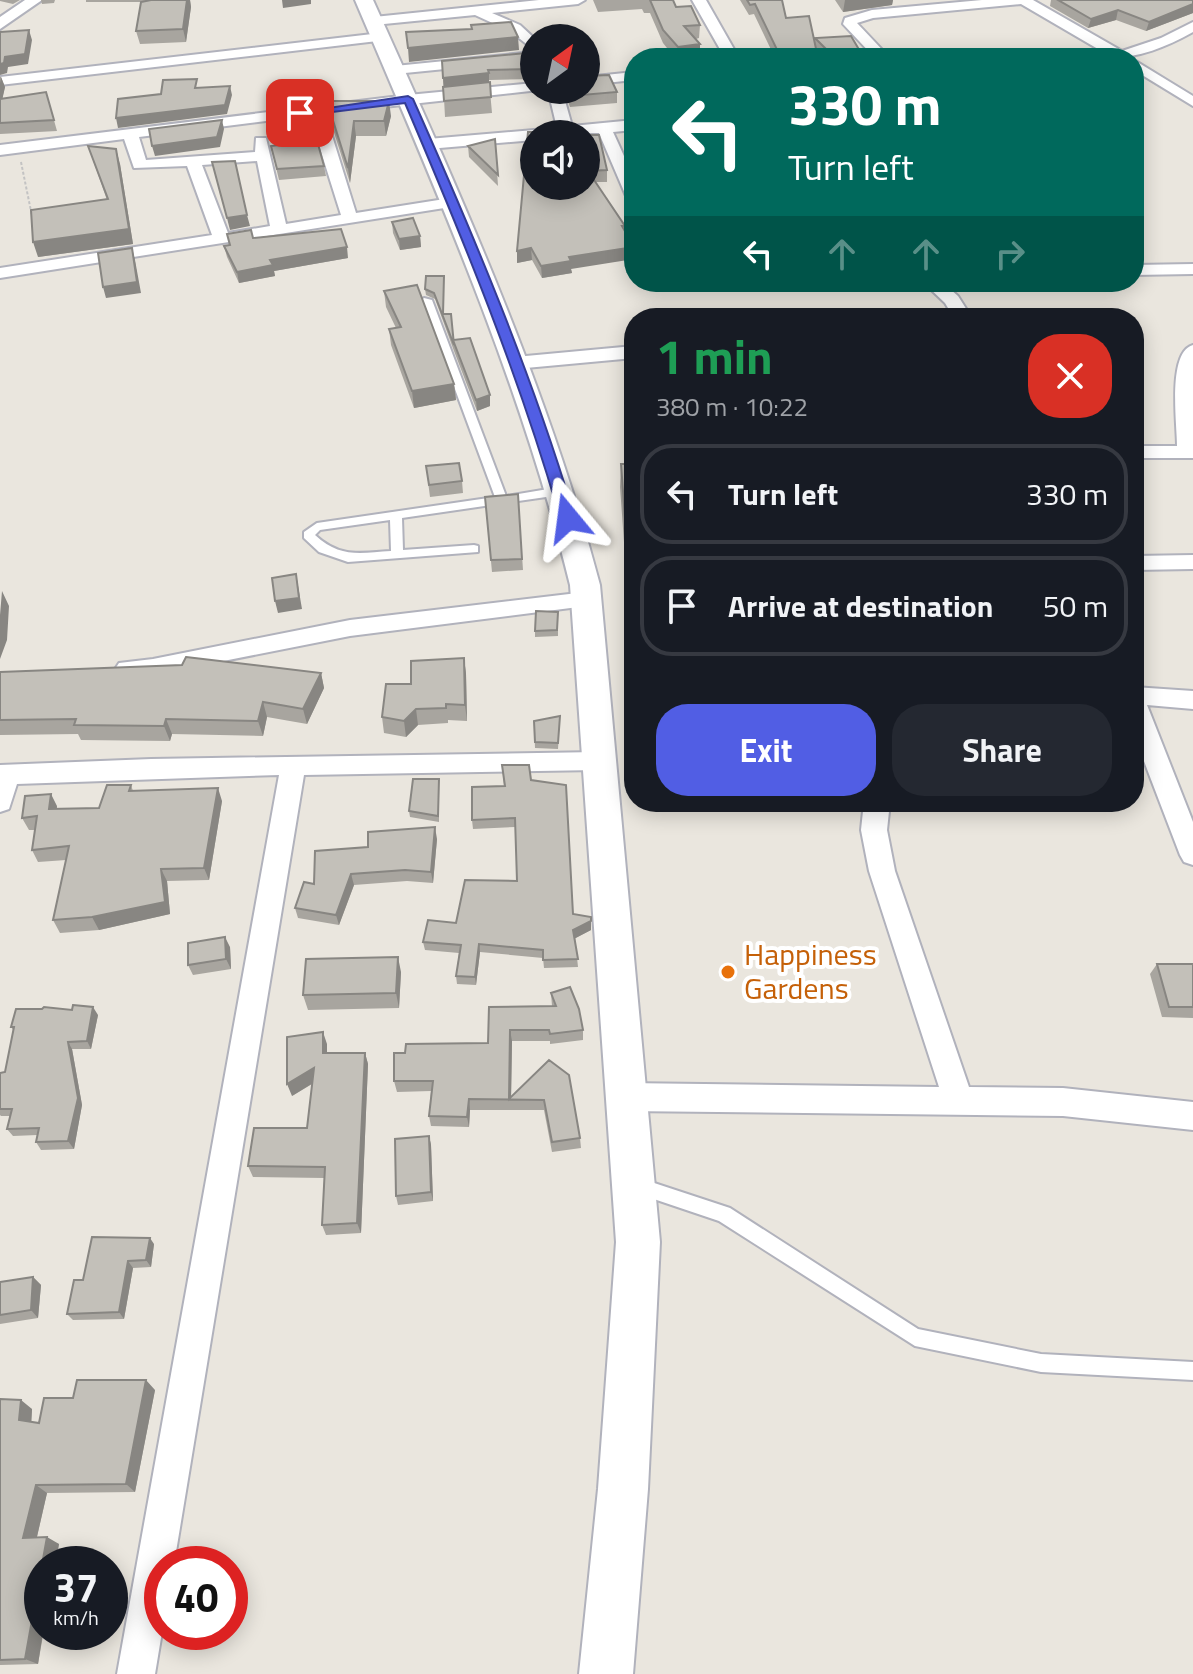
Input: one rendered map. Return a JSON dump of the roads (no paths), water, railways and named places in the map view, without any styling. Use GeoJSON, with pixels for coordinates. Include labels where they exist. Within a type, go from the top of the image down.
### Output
{"type":"FeatureCollection","features":[{"type":"Feature","properties":{"kind":"street"},"geometry":{"type":"LineString","coordinates":[[5,14],[35,0]]}},
{"type":"Feature","properties":{"kind":"street"},"geometry":{"type":"LineString","coordinates":[[0,81],[373,19],[578,0]]}},
{"type":"Feature","properties":{"kind":"street"},"geometry":{"type":"LineString","coordinates":[[699,0],[726,48]]}},
{"type":"Feature","properties":{"kind":"street"},"geometry":{"type":"LineString","coordinates":[[873,48],[850,21],[872,14],[929,5],[1024,0],[1105,48]]}},
{"type":"Feature","properties":{"kind":"street"},"geometry":{"type":"LineString","coordinates":[[474,10],[520,33]]}},
{"type":"Feature","properties":{"kind":"street"},"geometry":{"type":"LineString","coordinates":[[373,19],[476,256],[561,491],[586,600],[638,1242],[606,1674]]}},
{"type":"Feature","properties":{"kind":"street"},"geometry":{"type":"LineString","coordinates":[[1144,50],[1193,26]]}},
{"type":"Feature","properties":{"kind":"street"},"geometry":{"type":"LineString","coordinates":[[0,150],[322,110],[402,85],[520,59]]}},
{"type":"Feature","properties":{"kind":"street"},"geometry":{"type":"LineString","coordinates":[[1144,71],[1193,102]]}},
{"type":"Feature","properties":{"kind":"street"},"geometry":{"type":"LineString","coordinates":[[600,80],[624,77]]}},
{"type":"Feature","properties":{"kind":"street"},"geometry":{"type":"LineString","coordinates":[[402,85],[520,87]]}},
{"type":"Feature","properties":{"kind":"street"},"geometry":{"type":"LineString","coordinates":[[322,110],[321,126],[350,219]]}},
{"type":"Feature","properties":{"kind":"street"},"geometry":{"type":"LineString","coordinates":[[256,118],[279,230]]}},
{"type":"Feature","properties":{"kind":"street"},"geometry":{"type":"LineString","coordinates":[[600,128],[624,126]]}},
{"type":"Feature","properties":{"kind":"street"},"geometry":{"type":"LineString","coordinates":[[604,128],[624,173]]}},
{"type":"Feature","properties":{"kind":"street"},"geometry":{"type":"LineString","coordinates":[[130,133],[140,165],[264,156]]}},
{"type":"Feature","properties":{"kind":"street"},"geometry":{"type":"LineString","coordinates":[[428,144],[520,136]]}},
{"type":"Feature","properties":{"kind":"street"},"geometry":{"type":"LineString","coordinates":[[193,162],[222,239]]}},
{"type":"Feature","properties":{"kind":"street"},"geometry":{"type":"LineString","coordinates":[[0,273],[451,203]]}},
{"type":"Feature","properties":{"kind":"street"},"geometry":{"type":"LineString","coordinates":[[1144,270],[1193,269]]}},
{"type":"Feature","properties":{"kind":"street"},"geometry":{"type":"LineString","coordinates":[[943,292],[957,308]]}},
{"type":"Feature","properties":{"kind":"street"},"geometry":{"type":"LineString","coordinates":[[1144,452],[1190,452],[1186,360],[1193,351]]}},
{"type":"Feature","properties":{"kind":"street"},"geometry":{"type":"LineString","coordinates":[[515,363],[624,353]]}},
{"type":"Feature","properties":{"kind":"street"},"geometry":{"type":"LineString","coordinates":[[1144,563],[1193,562]]}},
{"type":"Feature","properties":{"kind":"street"},"geometry":{"type":"LineString","coordinates":[[110,670],[153,667],[350,628],[586,600]]}},
{"type":"Feature","properties":{"kind":"street"},"geometry":{"type":"LineString","coordinates":[[1144,697],[1193,700]]}},
{"type":"Feature","properties":{"kind":"street"},"geometry":{"type":"LineString","coordinates":[[1144,730],[1193,855]]}},
{"type":"Feature","properties":{"kind":"street"},"geometry":{"type":"LineString","coordinates":[[0,802],[4,774],[598,761]]}},
{"type":"Feature","properties":{"kind":"street"},"geometry":{"type":"LineString","coordinates":[[136,1674],[293,766]]}},
{"type":"Feature","properties":{"kind":"street"},"geometry":{"type":"LineString","coordinates":[[876,812],[874,830],[882,871],[958,1100]]}},
{"type":"Feature","properties":{"kind":"street"},"geometry":{"type":"LineString","coordinates":[[624,1097],[1063,1102],[1193,1116]]}},
{"type":"Feature","properties":{"kind":"lane"},"geometry":{"type":"LineString","coordinates":[[427,300],[502,501]]}},
{"type":"Feature","properties":{"kind":"lane"},"geometry":{"type":"LineString","coordinates":[[474,549],[348,558],[323,549],[308,535],[317,527],[561,491]]}},
{"type":"Feature","properties":{"kind":"lane"},"geometry":{"type":"LineString","coordinates":[[396,516],[397,555]]}},
{"type":"Feature","properties":{"kind":"lane"},"geometry":{"type":"LineString","coordinates":[[635,1185],[724,1214],[915,1337],[1041,1363],[1193,1371]]}},
{"type":"Feature","properties":{"kind":"place","name":"Happiness Gardens"},"geometry":{"type":"Point","coordinates":[728,972]}}]}
